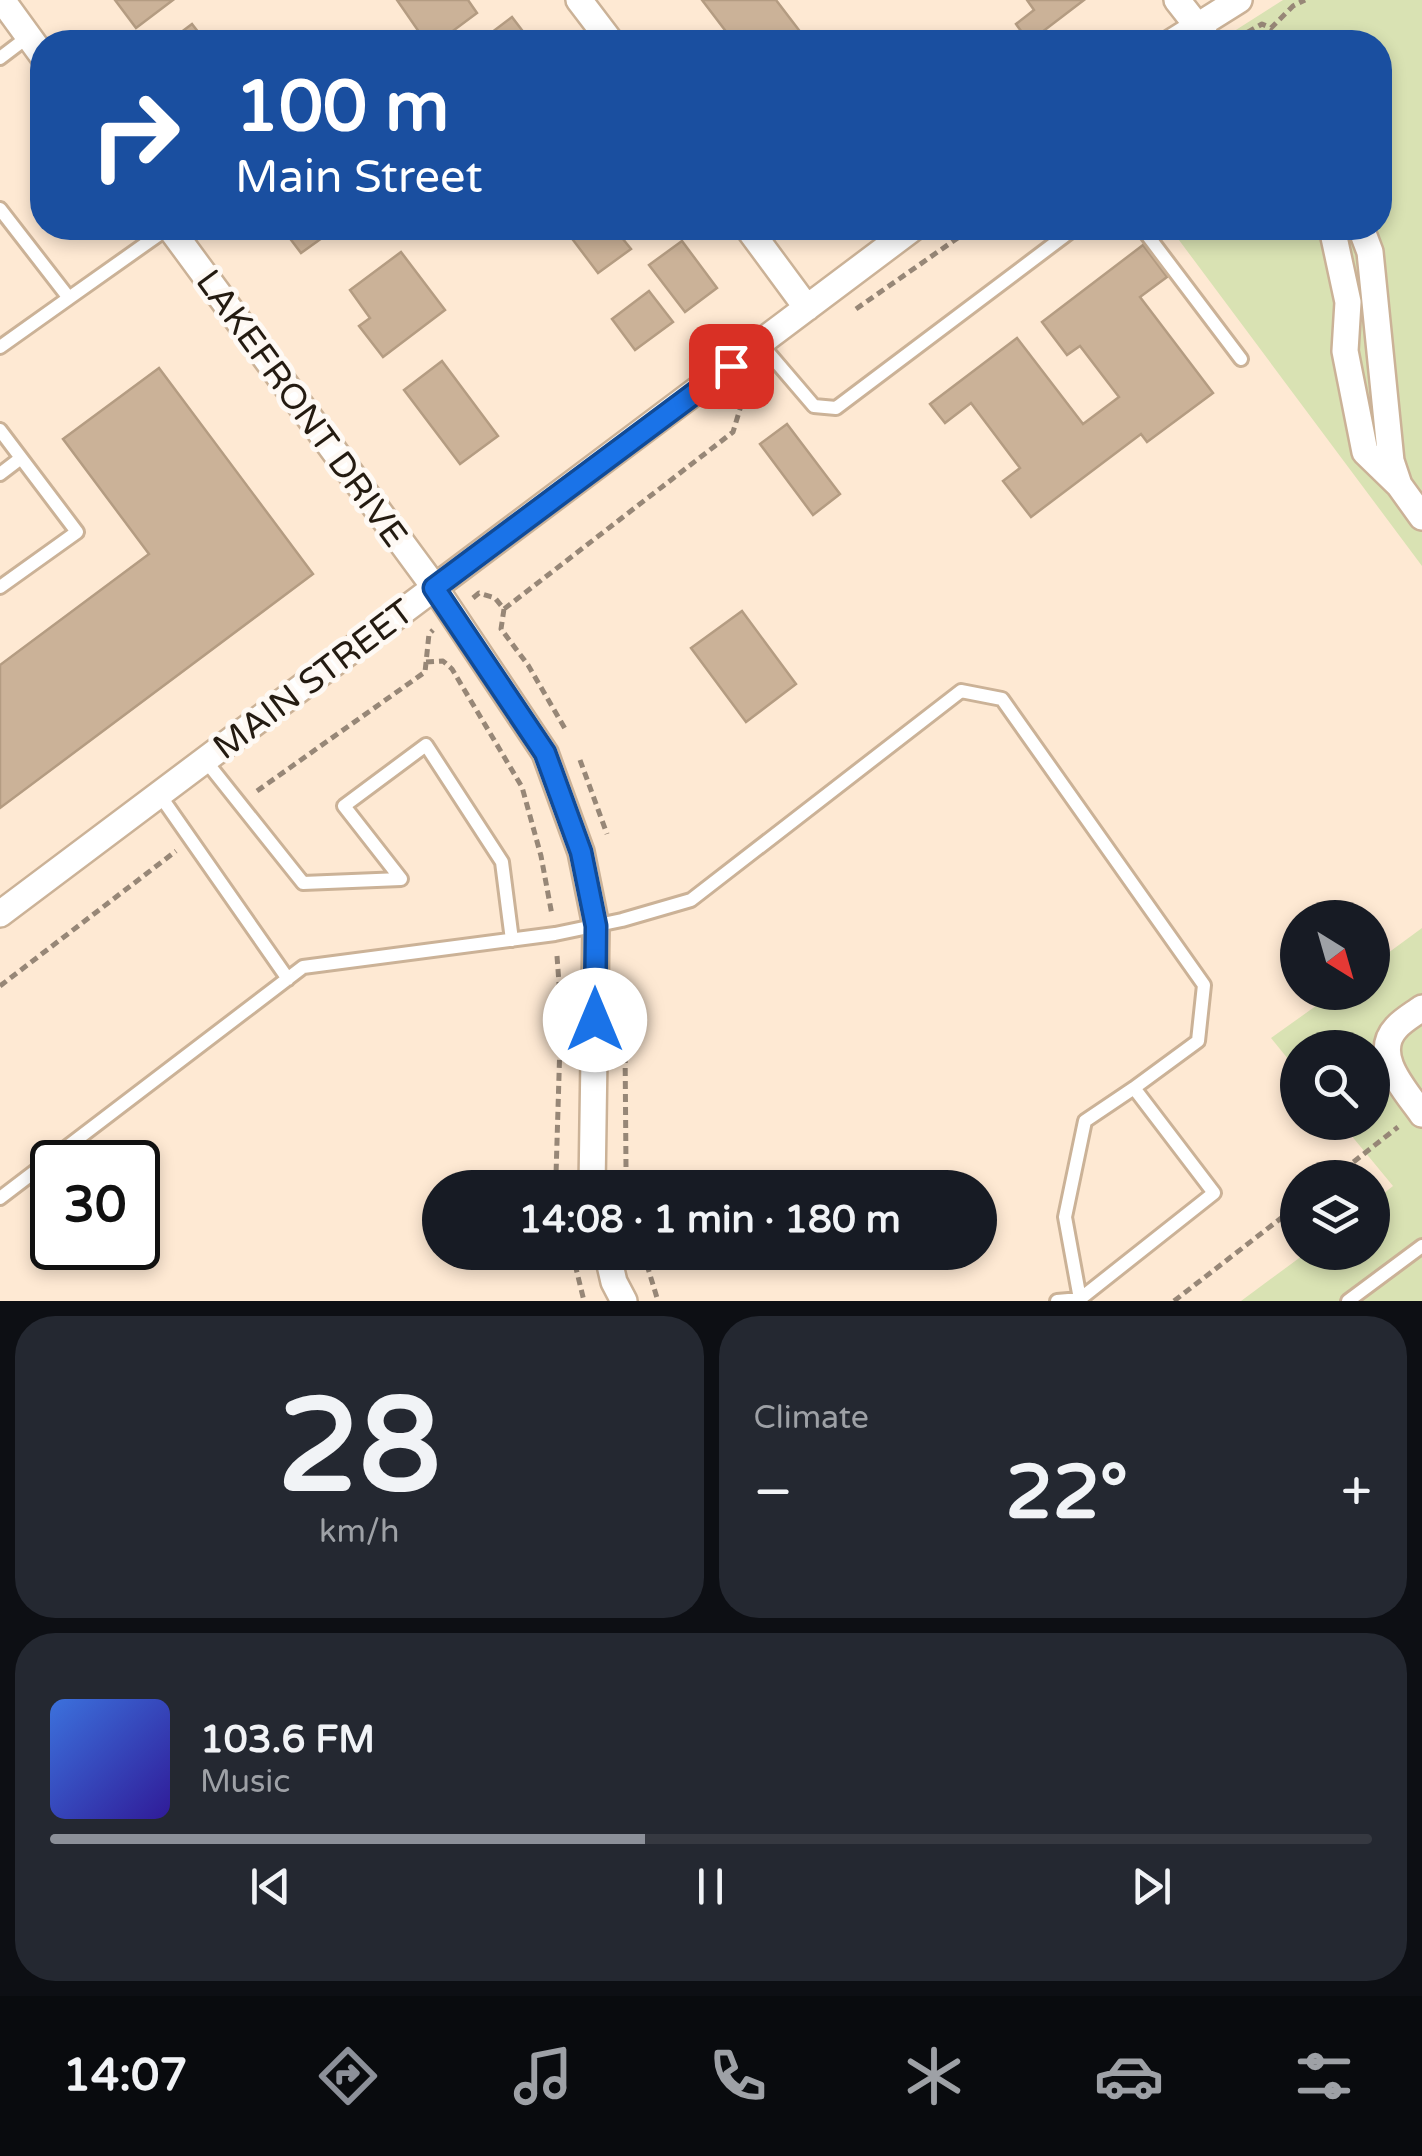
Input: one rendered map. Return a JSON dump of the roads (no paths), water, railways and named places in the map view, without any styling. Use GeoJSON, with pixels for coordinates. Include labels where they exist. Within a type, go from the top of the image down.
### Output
{"type":"FeatureCollection","features":[{"type":"Feature","properties":{"kind":"street"},"geometry":{"type":"LineString","coordinates":[[2,0],[30,37]]}},
{"type":"Feature","properties":{"kind":"street"},"geometry":{"type":"LineString","coordinates":[[579,0],[601,30]]}},
{"type":"Feature","properties":{"kind":"street"},"geometry":{"type":"LineString","coordinates":[[1177,0],[1200,30]]}},
{"type":"Feature","properties":{"kind":"street"},"geometry":{"type":"LineString","coordinates":[[1207,30],[1238,0]]}},
{"type":"Feature","properties":{"kind":"street","name":"LAKEFRONT DRIVE"},"geometry":{"type":"LineString","coordinates":[[178,240],[434,588],[545,753],[581,852],[596,926],[592,1170]]}},
{"type":"Feature","properties":{"kind":"street"},"geometry":{"type":"LineString","coordinates":[[757,240],[807,308]]}},
{"type":"Feature","properties":{"kind":"street","name":"MAIN STREET"},"geometry":{"type":"LineString","coordinates":[[0,914],[896,240]]}},
{"type":"Feature","properties":{"kind":"street"},"geometry":{"type":"LineString","coordinates":[[1335,240],[1348,302],[1345,351],[1365,452],[1399,485],[1422,517]]}},
{"type":"Feature","properties":{"kind":"street"},"geometry":{"type":"LineString","coordinates":[[1366,240],[1370,252],[1391,460],[1399,485]]}},
{"type":"Feature","properties":{"kind":"street"},"geometry":{"type":"LineString","coordinates":[[1422,1008],[1393,1030],[1386,1051],[1396,1078],[1422,1114]]}},
{"type":"Feature","properties":{"kind":"street"},"geometry":{"type":"LineString","coordinates":[[611,1270],[624,1301]]}},
{"type":"Feature","properties":{"kind":"lane"},"geometry":{"type":"LineString","coordinates":[[0,58],[30,47]]}},
{"type":"Feature","properties":{"kind":"lane"},"geometry":{"type":"LineString","coordinates":[[0,209],[70,298]]}},
{"type":"Feature","properties":{"kind":"lane"},"geometry":{"type":"LineString","coordinates":[[0,346],[152,240]]}},
{"type":"Feature","properties":{"kind":"lane"},"geometry":{"type":"LineString","coordinates":[[761,344],[814,406],[836,408],[1059,240]]}},
{"type":"Feature","properties":{"kind":"lane"},"geometry":{"type":"LineString","coordinates":[[1151,240],[1241,359]]}},
{"type":"Feature","properties":{"kind":"lane"},"geometry":{"type":"LineString","coordinates":[[0,430],[76,532],[0,587]]}},
{"type":"Feature","properties":{"kind":"lane"},"geometry":{"type":"LineString","coordinates":[[0,474],[22,458]]}},
{"type":"Feature","properties":{"kind":"lane"},"geometry":{"type":"LineString","coordinates":[[0,1198],[303,967],[596,926],[691,900],[961,691],[1002,699],[1204,985],[1198,1041],[1085,1121],[1065,1216],[1080,1298]]}},
{"type":"Feature","properties":{"kind":"lane"},"geometry":{"type":"LineString","coordinates":[[205,760],[302,883],[401,880],[344,806],[426,745],[502,862],[512,940]]}},
{"type":"Feature","properties":{"kind":"lane"},"geometry":{"type":"LineString","coordinates":[[159,794],[288,978]]}},
{"type":"Feature","properties":{"kind":"lane"},"geometry":{"type":"LineString","coordinates":[[1057,1301],[1080,1298],[1214,1194],[1134,1088]]}},
{"type":"Feature","properties":{"kind":"lane"},"geometry":{"type":"LineString","coordinates":[[1348,1301],[1422,1246]]}}]}
